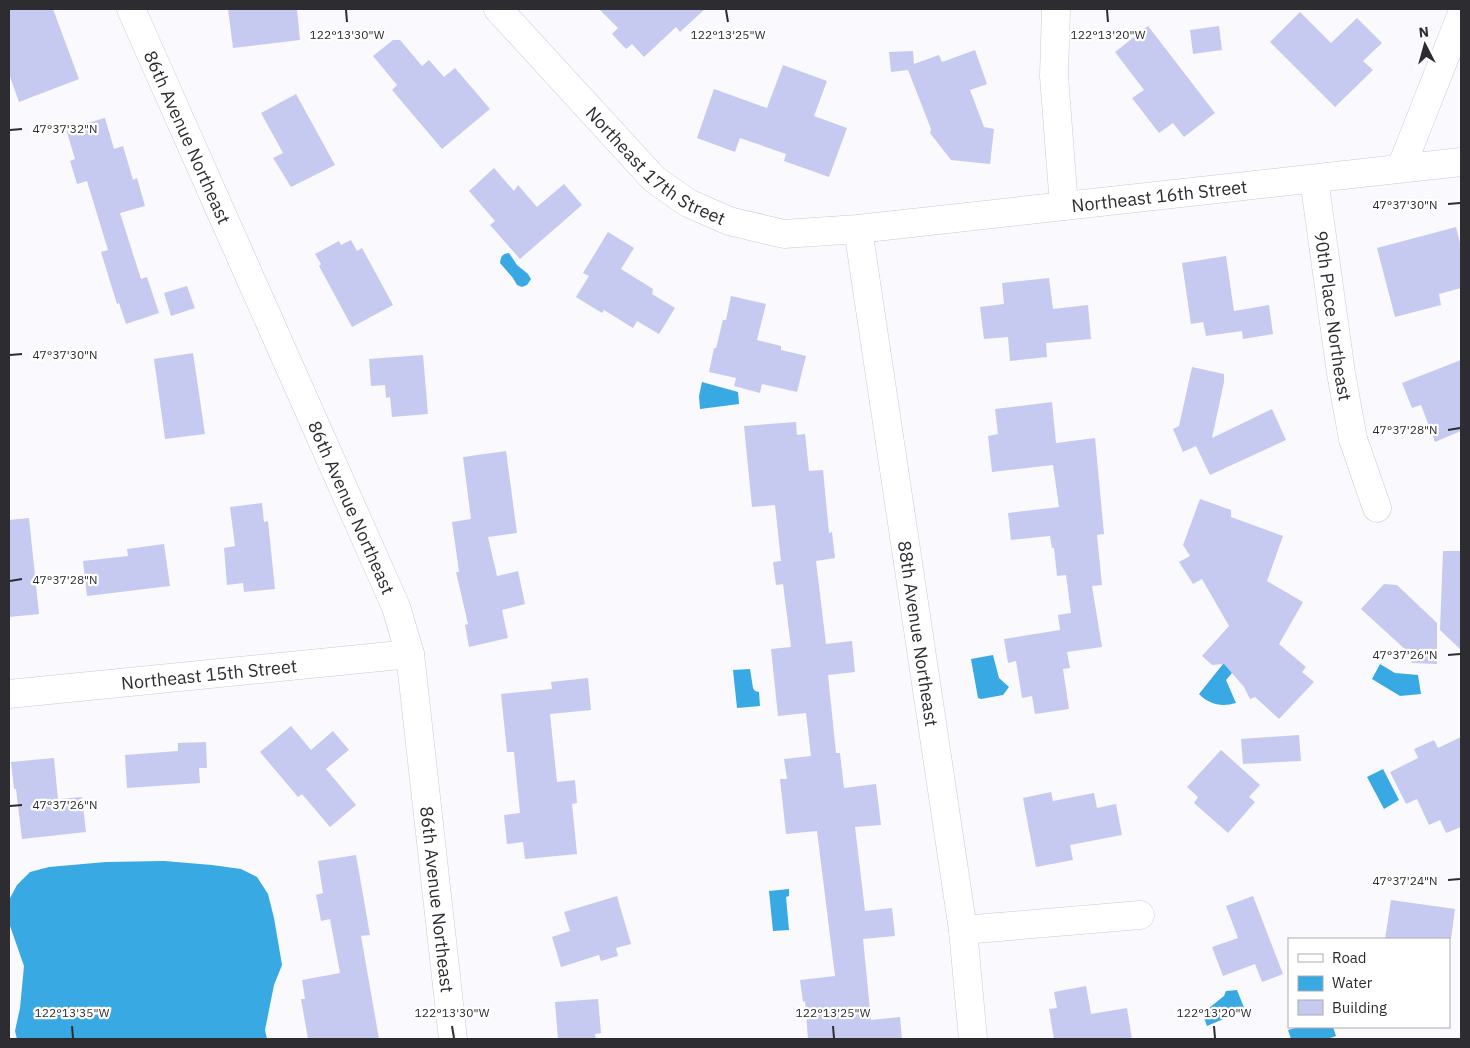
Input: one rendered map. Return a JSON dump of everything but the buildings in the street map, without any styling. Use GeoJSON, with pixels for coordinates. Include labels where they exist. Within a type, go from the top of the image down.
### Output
{"type":"FeatureCollection","features":[{"type":"Feature","properties":{"kind":"street","name":"86th Avenue Northeast"},"geometry":{"type":"LineString","coordinates":[[131,9],[396,607],[410,654],[452,1039]]}},
{"type":"Feature","properties":{"kind":"street","name":"Northeast 17th Street"},"geometry":{"type":"LineString","coordinates":[[498,9],[654,179],[688,203],[729,221],[784,234],[858,229]]}},
{"type":"Feature","properties":{"kind":"street"},"geometry":{"type":"LineString","coordinates":[[1056,9],[1054,76],[1064,206]]}},
{"type":"Feature","properties":{"kind":"street"},"geometry":{"type":"LineString","coordinates":[[1401,168],[1461,16]]}},
{"type":"Feature","properties":{"kind":"street","name":"Northeast 16th Street"},"geometry":{"type":"LineString","coordinates":[[858,229],[1461,162]]}},
{"type":"Feature","properties":{"kind":"street","name":"90th Place Northeast"},"geometry":{"type":"LineString","coordinates":[[1314,179],[1341,373],[1353,439],[1377,508]]}},
{"type":"Feature","properties":{"kind":"street","name":"88th Avenue Northeast"},"geometry":{"type":"LineString","coordinates":[[858,229],[963,930],[973,1039]]}},
{"type":"Feature","properties":{"kind":"street","name":"Northeast 15th Street"},"geometry":{"type":"LineString","coordinates":[[9,694],[410,654]]}},
{"type":"Feature","properties":{"kind":"street"},"geometry":{"type":"LineString","coordinates":[[963,930],[1140,915]]}},
{"type":"Feature","properties":{"kind":"water"},"geometry":{"type":"Polygon","coordinates":[[[509,253],[517,265],[531,279],[527,285],[522,287],[517,285],[500,263],[502,256],[509,253]]]}},
{"type":"Feature","properties":{"kind":"water"},"geometry":{"type":"Polygon","coordinates":[[[702,382],[738,392],[739,404],[700,409],[699,396],[702,382]]]}},
{"type":"Feature","properties":{"kind":"water"},"geometry":{"type":"Polygon","coordinates":[[[993,655],[999,678],[1009,687],[1003,695],[981,699],[978,698],[971,659],[993,655]]]}},
{"type":"Feature","properties":{"kind":"water"},"geometry":{"type":"Polygon","coordinates":[[[1227,659],[1237,667],[1226,680],[1236,703],[1226,705],[1207,701],[1199,694],[1227,659]]]}},
{"type":"Feature","properties":{"kind":"water"},"geometry":{"type":"Polygon","coordinates":[[[1380,664],[1395,673],[1418,675],[1421,694],[1400,696],[1372,679],[1380,664]]]}},
{"type":"Feature","properties":{"kind":"water"},"geometry":{"type":"Polygon","coordinates":[[[750,669],[753,688],[759,692],[760,706],[737,708],[733,670],[750,669]]]}},
{"type":"Feature","properties":{"kind":"water"},"geometry":{"type":"Polygon","coordinates":[[[1383,769],[1399,800],[1384,809],[1367,777],[1383,769]]]}},
{"type":"Feature","properties":{"kind":"water"},"geometry":{"type":"Polygon","coordinates":[[[164,861],[241,869],[257,877],[268,894],[282,965],[274,985],[265,1030],[267,1039],[17,1039],[15,1031],[20,1008],[24,966],[9,923],[9,900],[17,885],[30,872],[49,867],[106,862],[164,861]]]}},
{"type":"Feature","properties":{"kind":"water"},"geometry":{"type":"Polygon","coordinates":[[[789,889],[789,896],[786,897],[789,930],[773,931],[769,891],[789,889]]]}},
{"type":"Feature","properties":{"kind":"water"},"geometry":{"type":"Polygon","coordinates":[[[1237,990],[1245,1010],[1207,1026],[1203,1015],[1204,1012],[1224,996],[1226,991],[1237,990]]]}},
{"type":"Feature","properties":{"kind":"water"},"geometry":{"type":"Polygon","coordinates":[[[1295,1028],[1333,1028],[1336,1036],[1327,1039],[1291,1039],[1288,1030],[1295,1028]]]}}]}
